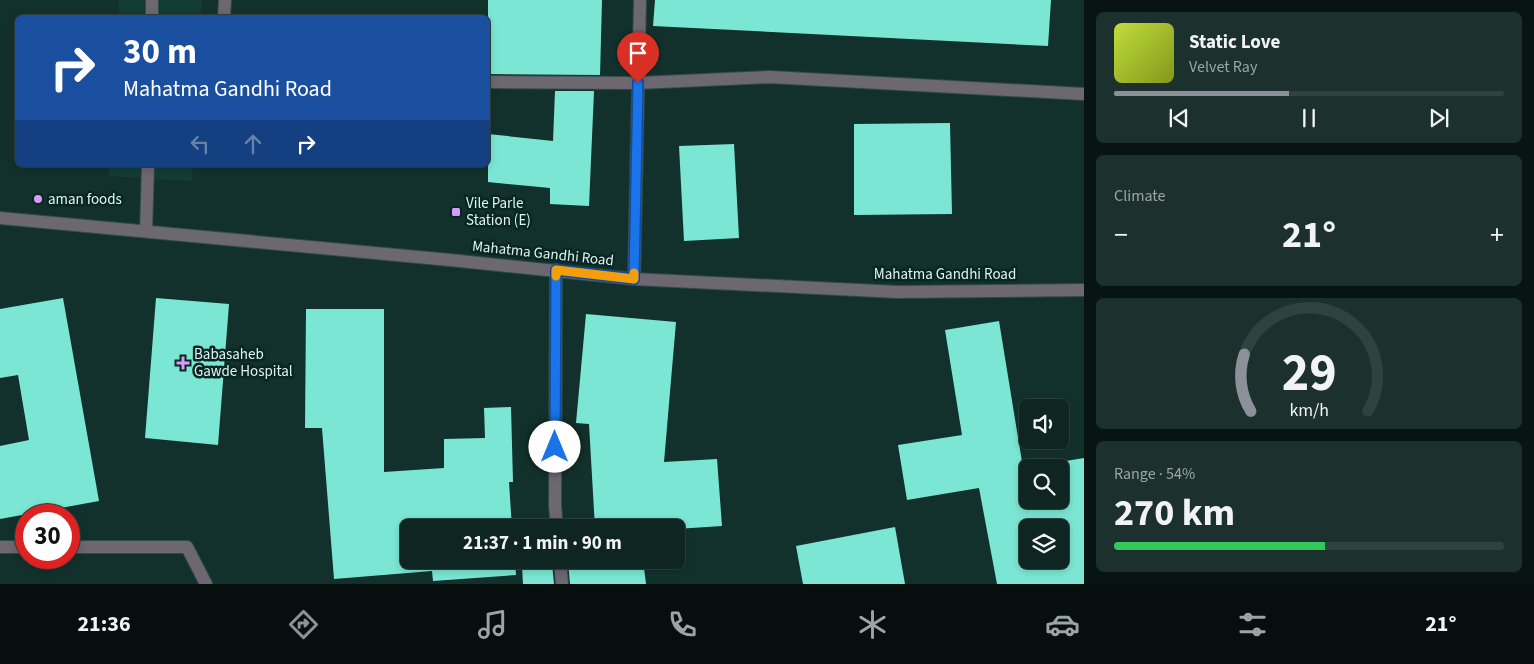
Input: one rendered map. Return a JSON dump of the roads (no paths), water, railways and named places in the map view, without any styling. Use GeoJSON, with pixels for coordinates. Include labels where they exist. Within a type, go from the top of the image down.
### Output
{"type":"FeatureCollection","features":[{"type":"Feature","properties":{"kind":"street"},"geometry":{"type":"LineString","coordinates":[[152,0],[152,15]]}},
{"type":"Feature","properties":{"kind":"street"},"geometry":{"type":"LineString","coordinates":[[224,15],[225,0]]}},
{"type":"Feature","properties":{"kind":"street"},"geometry":{"type":"LineString","coordinates":[[634,279],[640,0]]}},
{"type":"Feature","properties":{"kind":"street"},"geometry":{"type":"LineString","coordinates":[[490,82],[638,83],[770,77],[1084,94]]}},
{"type":"Feature","properties":{"kind":"street"},"geometry":{"type":"LineString","coordinates":[[146,231],[148,167]]}},
{"type":"Feature","properties":{"kind":"street","name":"Mahatma Gandhi Road"},"geometry":{"type":"LineString","coordinates":[[0,218],[634,279],[898,292],[1084,290]]}},
{"type":"Feature","properties":{"kind":"street"},"geometry":{"type":"LineString","coordinates":[[556,270],[556,519]]}},
{"type":"Feature","properties":{"kind":"street"},"geometry":{"type":"LineString","coordinates":[[0,547],[15,547]]}},
{"type":"Feature","properties":{"kind":"street"},"geometry":{"type":"LineString","coordinates":[[80,547],[187,548],[206,584]]}},
{"type":"Feature","properties":{"kind":"street"},"geometry":{"type":"LineString","coordinates":[[561,569],[562,584]]}},
{"type":"Feature","properties":{"kind":"place","name":"aman foods"},"geometry":{"type":"Point","coordinates":[38,199]}},
{"type":"Feature","properties":{"kind":"place","name":"Vile Parle Station (E)"},"geometry":{"type":"Point","coordinates":[456,212]}},
{"type":"Feature","properties":{"kind":"place","name":"Babasaheb Gawde Hospital"},"geometry":{"type":"Point","coordinates":[183,363]}}]}
